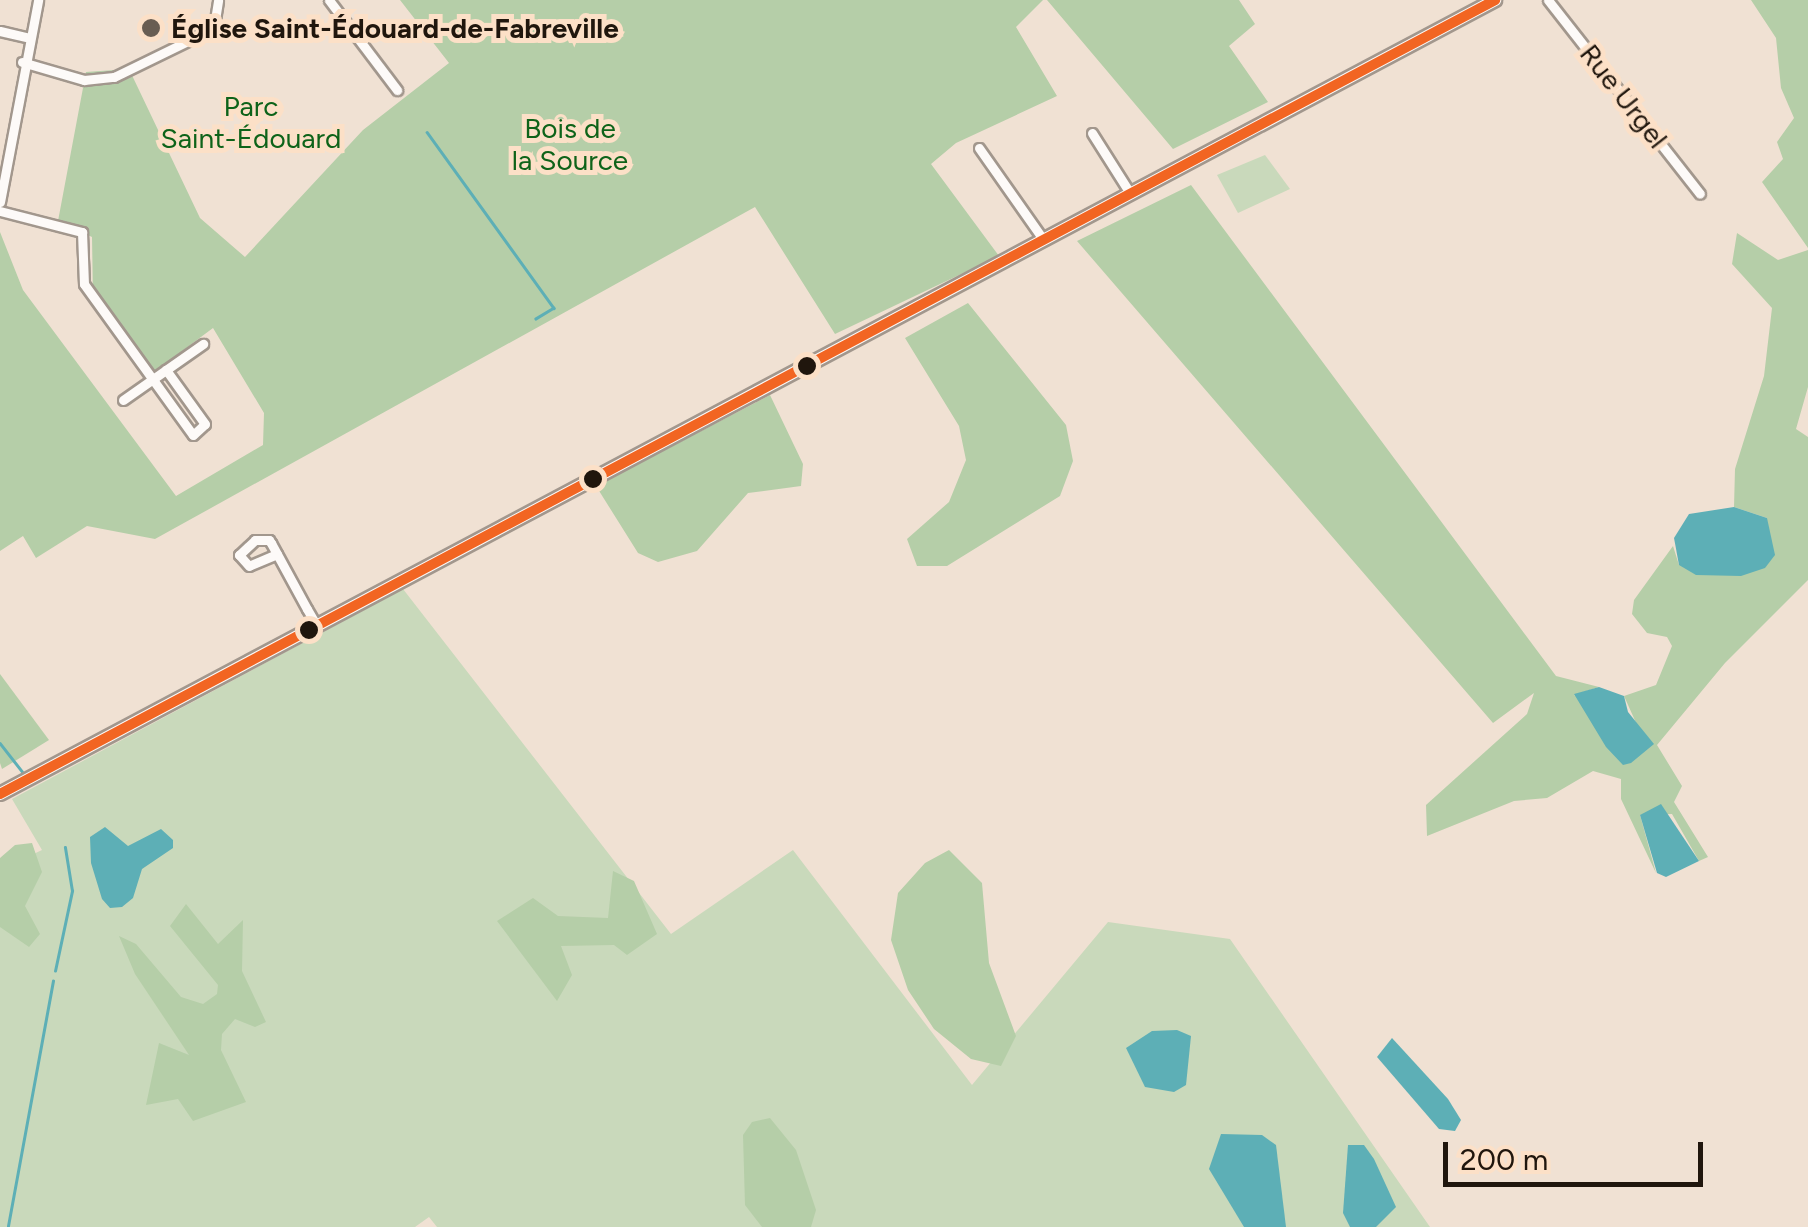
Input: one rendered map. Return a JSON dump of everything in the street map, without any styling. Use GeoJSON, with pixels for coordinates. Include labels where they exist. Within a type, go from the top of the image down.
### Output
{"type":"FeatureCollection","features":[{"type":"Feature","properties":{"kind":"main road"},"geometry":{"type":"LineString","coordinates":[[0,794],[1495,0]]}},
{"type":"Feature","properties":{"kind":"street"},"geometry":{"type":"LineString","coordinates":[[0,202],[3,141],[38,0]]}},
{"type":"Feature","properties":{"kind":"street"},"geometry":{"type":"LineString","coordinates":[[22,62],[84,80],[114,78],[194,38],[215,20],[218,0]]}},
{"type":"Feature","properties":{"kind":"street"},"geometry":{"type":"LineString","coordinates":[[329,0],[397,90]]}},
{"type":"Feature","properties":{"kind":"street","name":"Rue Urgel"},"geometry":{"type":"LineString","coordinates":[[1548,0],[1700,194]]}},
{"type":"Feature","properties":{"kind":"street"},"geometry":{"type":"LineString","coordinates":[[0,32],[27,37]]}},
{"type":"Feature","properties":{"kind":"street"},"geometry":{"type":"LineString","coordinates":[[1092,134],[1130,193]]}},
{"type":"Feature","properties":{"kind":"street"},"geometry":{"type":"LineString","coordinates":[[978,148],[1043,240]]}},
{"type":"Feature","properties":{"kind":"street"},"geometry":{"type":"LineString","coordinates":[[0,210],[82,232],[84,284],[187,432],[203,430],[166,370]]}},
{"type":"Feature","properties":{"kind":"street"},"geometry":{"type":"LineString","coordinates":[[124,400],[203,344]]}},
{"type":"Feature","properties":{"kind":"street"},"geometry":{"type":"LineString","coordinates":[[278,554],[317,626]]}},
{"type":"Feature","properties":{"kind":"green space","name":"Bois de la Source"},"geometry":{"type":"Polygon","coordinates":[[[400,0],[1043,0],[1016,27],[1057,96],[956,143],[931,164],[999,256],[835,334],[755,207],[155,539],[87,526],[36,558],[23,536],[0,551],[0,232],[23,290],[176,496],[263,445],[264,413],[213,328],[150,375],[93,299],[92,237],[58,221],[86,72],[129,69],[200,218],[245,257],[363,130],[449,63],[400,0]]]}},
{"type":"Feature","properties":{"kind":"green space"},"geometry":{"type":"Polygon","coordinates":[[[1047,0],[1239,0],[1255,24],[1229,46],[1268,102],[1173,149],[1047,0]]]}},
{"type":"Feature","properties":{"kind":"green space"},"geometry":{"type":"Polygon","coordinates":[[[1751,0],[1808,0],[1808,248],[1762,182],[1783,159],[1777,142],[1794,118],[1781,88],[1776,38],[1751,0]]]}},
{"type":"Feature","properties":{"kind":"green space"},"geometry":{"type":"Polygon","coordinates":[[[1265,155],[1290,189],[1238,213],[1217,175],[1265,155]]]}},
{"type":"Feature","properties":{"kind":"green space"},"geometry":{"type":"Polygon","coordinates":[[[1191,185],[1556,676],[1599,687],[1574,695],[1637,725],[1624,696],[1656,685],[1672,646],[1667,637],[1647,633],[1632,614],[1634,600],[1673,546],[1679,565],[1767,518],[1734,507],[1735,469],[1764,376],[1772,308],[1732,264],[1737,233],[1778,260],[1808,250],[1808,387],[1796,429],[1808,437],[1808,580],[1725,663],[1657,745],[1682,786],[1674,802],[1708,857],[1699,861],[1672,814],[1640,815],[1656,873],[1621,799],[1621,779],[1593,771],[1547,798],[1514,801],[1427,836],[1426,805],[1527,714],[1534,693],[1493,723],[1077,241],[1191,185]]]}},
{"type":"Feature","properties":{"kind":"green space"},"geometry":{"type":"Polygon","coordinates":[[[968,303],[1066,425],[1073,461],[1060,496],[947,566],[917,566],[907,539],[949,502],[966,460],[959,426],[905,338],[968,303]]]}},
{"type":"Feature","properties":{"kind":"green space"},"geometry":{"type":"Polygon","coordinates":[[[770,395],[803,464],[801,486],[748,493],[697,551],[658,562],[638,553],[596,486],[770,395]]]}},
{"type":"Feature","properties":{"kind":"green space"},"geometry":{"type":"Polygon","coordinates":[[[403,589],[671,934],[793,850],[972,1085],[1108,922],[1230,939],[1430,1227],[437,1227],[429,1217],[415,1227],[0,1227],[0,870],[42,850],[12,799],[403,589]]]}},
{"type":"Feature","properties":{"kind":"green space"},"geometry":{"type":"Polygon","coordinates":[[[0,674],[49,740],[2,769],[0,763],[0,674]]]}},
{"type":"Feature","properties":{"kind":"green space"},"geometry":{"type":"Polygon","coordinates":[[[32,843],[42,872],[25,906],[40,934],[29,947],[0,927],[0,858],[15,845],[32,843]]]}},
{"type":"Feature","properties":{"kind":"green space"},"geometry":{"type":"Polygon","coordinates":[[[949,850],[982,883],[989,963],[1016,1036],[1001,1066],[971,1059],[934,1029],[908,990],[891,940],[898,893],[925,863],[949,850]]]}},
{"type":"Feature","properties":{"kind":"green space"},"geometry":{"type":"Polygon","coordinates":[[[613,871],[634,881],[657,934],[627,955],[614,945],[561,946],[572,975],[557,1001],[497,921],[533,898],[558,916],[608,918],[613,871]]]}},
{"type":"Feature","properties":{"kind":"green space"},"geometry":{"type":"Polygon","coordinates":[[[186,904],[218,944],[243,920],[242,971],[266,1022],[255,1027],[235,1019],[222,1034],[221,1050],[246,1102],[193,1121],[178,1099],[146,1105],[159,1043],[189,1055],[135,974],[119,936],[136,944],[181,997],[203,1004],[217,994],[218,985],[170,926],[186,904]]]}},
{"type":"Feature","properties":{"kind":"green space"},"geometry":{"type":"Polygon","coordinates":[[[770,1118],[796,1150],[816,1210],[811,1227],[762,1227],[745,1205],[743,1135],[752,1122],[770,1118]]]}},
{"type":"Feature","properties":{"kind":"water"},"geometry":{"type":"Polygon","coordinates":[[[1734,507],[1767,518],[1775,555],[1765,568],[1741,576],[1696,575],[1679,565],[1674,538],[1689,514],[1734,507]]]}},
{"type":"Feature","properties":{"kind":"water"},"geometry":{"type":"Polygon","coordinates":[[[1599,687],[1624,696],[1628,712],[1654,744],[1631,763],[1623,765],[1606,747],[1574,694],[1599,687]]]}},
{"type":"Feature","properties":{"kind":"water"},"geometry":{"type":"Polygon","coordinates":[[[1661,804],[1699,861],[1666,877],[1657,873],[1640,815],[1661,804]]]}},
{"type":"Feature","properties":{"kind":"water"},"geometry":{"type":"Polygon","coordinates":[[[105,827],[128,846],[161,829],[173,840],[173,848],[142,869],[133,898],[122,907],[110,908],[102,899],[91,863],[90,837],[105,827]]]}},
{"type":"Feature","properties":{"kind":"water"},"geometry":{"type":"Polygon","coordinates":[[[1177,1030],[1191,1036],[1186,1085],[1174,1092],[1145,1087],[1126,1048],[1152,1031],[1177,1030]]]}},
{"type":"Feature","properties":{"kind":"water"},"geometry":{"type":"Polygon","coordinates":[[[1392,1038],[1448,1099],[1461,1120],[1455,1131],[1439,1129],[1377,1057],[1392,1038]]]}},
{"type":"Feature","properties":{"kind":"water"},"geometry":{"type":"Polygon","coordinates":[[[1221,1134],[1262,1135],[1276,1145],[1286,1227],[1244,1227],[1209,1169],[1221,1134]]]}},
{"type":"Feature","properties":{"kind":"water"},"geometry":{"type":"Polygon","coordinates":[[[1348,1145],[1364,1145],[1396,1207],[1376,1227],[1350,1227],[1343,1213],[1348,1145]]]}},
{"type":"Feature","properties":{"kind":"waterway"},"geometry":{"type":"LineString","coordinates":[[427,132],[554,308],[536,319]]}},
{"type":"Feature","properties":{"kind":"waterway"},"geometry":{"type":"LineString","coordinates":[[0,743],[22,771]]}},
{"type":"Feature","properties":{"kind":"waterway"},"geometry":{"type":"LineString","coordinates":[[55,971],[72,891],[65,848]]}},
{"type":"Feature","properties":{"kind":"waterway"},"geometry":{"type":"LineString","coordinates":[[8,1226],[53,981]]}},
{"type":"Feature","properties":{"kind":"transit line"},"geometry":{"type":"LineString","coordinates":[[0,794],[1495,0]]}},
{"type":"Feature","properties":{"kind":"place","name":"Église Saint-Édouard-de-Fabreville"},"geometry":{"type":"Point","coordinates":[151,28]}},
{"type":"Feature","properties":{"kind":"park label","name":"Parc Saint-Édouard"},"geometry":{"type":"Point","coordinates":[251,122]}}]}
